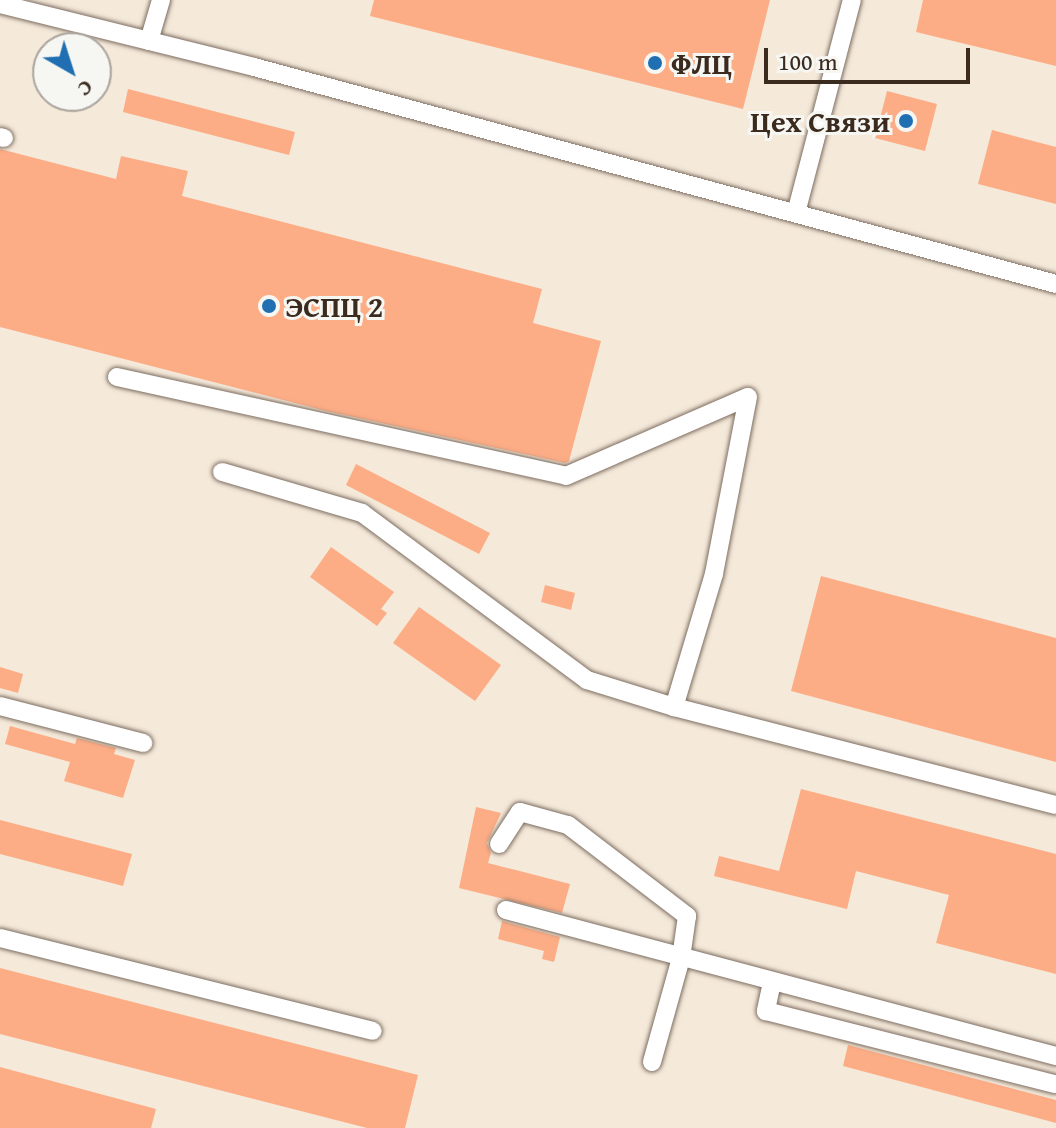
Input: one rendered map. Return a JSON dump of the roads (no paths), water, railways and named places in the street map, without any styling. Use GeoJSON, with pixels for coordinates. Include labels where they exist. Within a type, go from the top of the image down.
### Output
{"type":"FeatureCollection","features":[{"type":"Feature","properties":{"kind":"street"},"geometry":{"type":"LineString","coordinates":[[149,41],[161,0]]}},
{"type":"Feature","properties":{"kind":"street"},"geometry":{"type":"LineString","coordinates":[[796,213],[852,0]]}},
{"type":"Feature","properties":{"kind":"street"},"geometry":{"type":"LineString","coordinates":[[0,2],[1056,284]]}},
{"type":"Feature","properties":{"kind":"street"},"geometry":{"type":"LineString","coordinates":[[117,377],[566,476],[748,397],[714,574],[674,707]]}},
{"type":"Feature","properties":{"kind":"street"},"geometry":{"type":"LineString","coordinates":[[222,472],[362,513],[587,680],[674,707],[1056,805]]}},
{"type":"Feature","properties":{"kind":"street"},"geometry":{"type":"LineString","coordinates":[[0,706],[143,743]]}},
{"type":"Feature","properties":{"kind":"street"},"geometry":{"type":"LineString","coordinates":[[499,844],[520,812],[568,825],[687,916],[681,958],[652,1062]]}},
{"type":"Feature","properties":{"kind":"street"},"geometry":{"type":"LineString","coordinates":[[506,910],[1056,1056]]}},
{"type":"Feature","properties":{"kind":"street"},"geometry":{"type":"LineString","coordinates":[[0,938],[373,1031]]}},
{"type":"Feature","properties":{"kind":"street"},"geometry":{"type":"LineString","coordinates":[[772,982],[766,1011],[1055,1084]]}},
{"type":"Feature","properties":{"kind":"place","name":"ФЛЦ"},"geometry":{"type":"Point","coordinates":[655,63]}},
{"type":"Feature","properties":{"kind":"place","name":"Цех Связи"},"geometry":{"type":"Point","coordinates":[906,121]}},
{"type":"Feature","properties":{"kind":"place","name":"ЭСПЦ 2"},"geometry":{"type":"Point","coordinates":[269,306]}}]}
